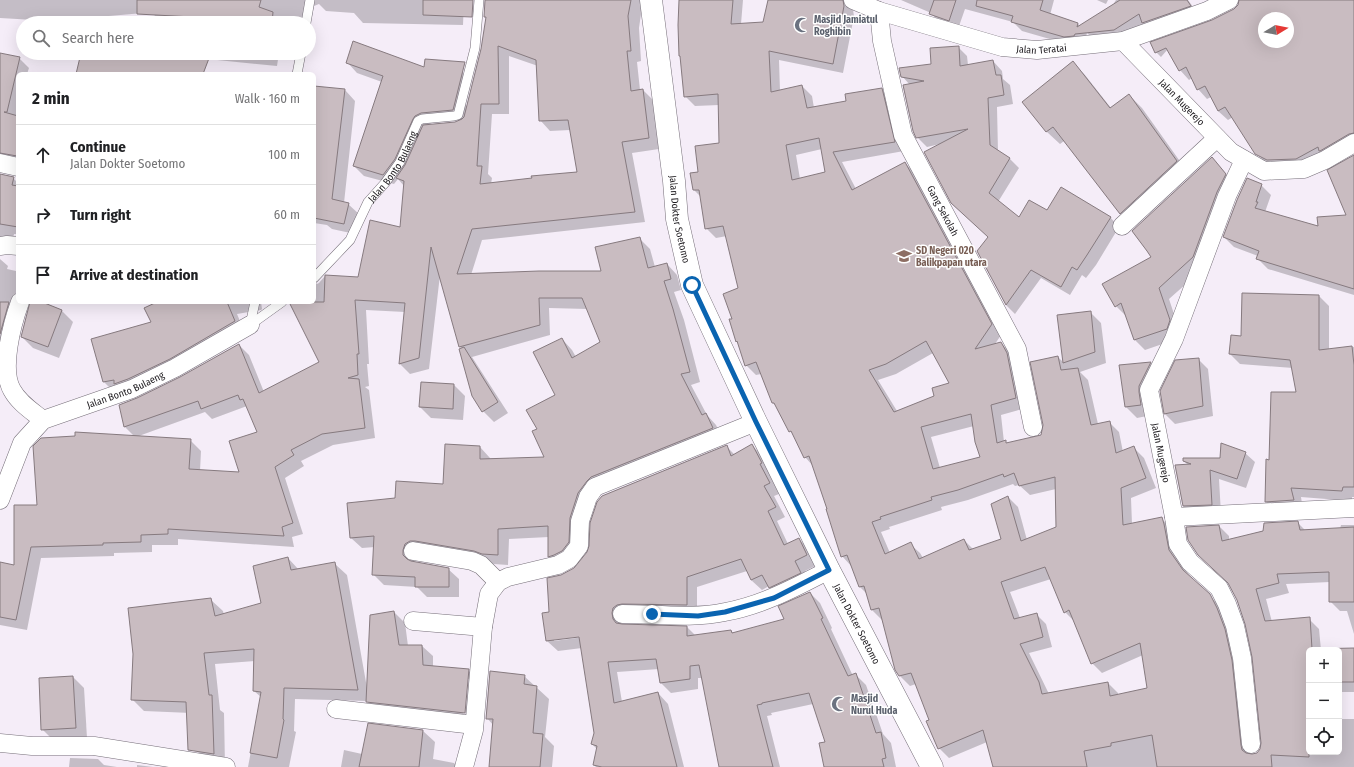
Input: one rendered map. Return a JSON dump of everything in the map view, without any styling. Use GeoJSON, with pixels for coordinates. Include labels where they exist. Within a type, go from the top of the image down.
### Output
{"type":"FeatureCollection","features":[{"type":"Feature","properties":{"kind":"street","name":"Jalan Dokter Soetomo"},"geometry":{"type":"LineString","coordinates":[[652,0],[677,219],[692,285],[756,422],[829,570],[932,767]]}},
{"type":"Feature","properties":{"kind":"street","name":"Jalan Teratai"},"geometry":{"type":"LineString","coordinates":[[853,0],[879,11],[1002,47],[1037,50],[1122,41],[1207,11],[1229,0]]}},
{"type":"Feature","properties":{"kind":"street","name":"Gang Sekolah"},"geometry":{"type":"LineString","coordinates":[[879,11],[882,40],[903,135],[1017,349],[1034,427]]}},
{"type":"Feature","properties":{"kind":"street","name":"Jalan Mugerejo"},"geometry":{"type":"LineString","coordinates":[[1122,41],[1231,152],[1264,171],[1304,169],[1325,160],[1354,143]]}},
{"type":"Feature","properties":{"kind":"street"},"geometry":{"type":"LineString","coordinates":[[1122,226],[1217,138]]}},
{"type":"Feature","properties":{"kind":"street","name":"Jalan Mugerejo"},"geometry":{"type":"LineString","coordinates":[[1244,160],[1226,196],[1174,339],[1149,390],[1178,544],[1190,562],[1219,588],[1235,626],[1242,658],[1251,744]]}},
{"type":"Feature","properties":{"kind":"street"},"geometry":{"type":"LineString","coordinates":[[0,163],[16,167]]}},
{"type":"Feature","properties":{"kind":"street"},"geometry":{"type":"LineString","coordinates":[[0,246],[16,246]]}},
{"type":"Feature","properties":{"kind":"street"},"geometry":{"type":"LineString","coordinates":[[19,304],[9,339],[6,359],[7,373],[11,390],[21,402],[43,420]]}},
{"type":"Feature","properties":{"kind":"street","name":"Jalan Bonto Bulaeng"},"geometry":{"type":"LineString","coordinates":[[0,500],[22,443],[43,420],[132,388],[175,368],[250,325]]}},
{"type":"Feature","properties":{"kind":"street"},"geometry":{"type":"LineString","coordinates":[[464,767],[474,725],[483,627],[489,594],[498,582],[508,577],[558,565],[569,559],[578,546],[580,521],[588,497],[595,486],[756,422]]}},
{"type":"Feature","properties":{"kind":"street"},"geometry":{"type":"LineString","coordinates":[[1174,517],[1354,508]]}},
{"type":"Feature","properties":{"kind":"street"},"geometry":{"type":"LineString","coordinates":[[413,551],[472,561],[481,565],[498,582]]}},
{"type":"Feature","properties":{"kind":"street"},"geometry":{"type":"LineString","coordinates":[[622,614],[698,616],[725,612],[774,598],[829,570]]}},
{"type":"Feature","properties":{"kind":"street"},"geometry":{"type":"LineString","coordinates":[[412,621],[483,627]]}},
{"type":"Feature","properties":{"kind":"street"},"geometry":{"type":"LineString","coordinates":[[336,709],[474,725]]}},
{"type":"Feature","properties":{"kind":"street"},"geometry":{"type":"LineString","coordinates":[[0,743],[32,746],[94,746],[226,767]]}},
{"type":"Feature","properties":{"kind":"lane"},"geometry":{"type":"LineString","coordinates":[[307,16],[310,0]]}},
{"type":"Feature","properties":{"kind":"lane","name":"Jalan Bonto Bulaeng"},"geometry":{"type":"LineString","coordinates":[[316,276],[350,240],[368,202],[385,183],[400,162],[418,121],[422,119],[458,115],[475,48],[478,0]]}},
{"type":"Feature","properties":{"kind":"lane"},"geometry":{"type":"LineString","coordinates":[[298,72],[300,60]]}},
{"type":"Feature","properties":{"kind":"lane"},"geometry":{"type":"LineString","coordinates":[[250,325],[255,304]]}},
{"type":"Feature","properties":{"kind":"lane","name":"Jalan Bonto Bulaeng"},"geometry":{"type":"LineString","coordinates":[[250,325],[279,304]]}},
{"type":"Feature","properties":{"kind":"building"},"geometry":{"type":"Polygon","coordinates":[[[137,0],[261,0],[259,7],[273,12],[273,16],[174,16],[137,14],[137,0]]]}},
{"type":"Feature","properties":{"kind":"building"},"geometry":{"type":"Polygon","coordinates":[[[423,0],[473,0],[472,17],[423,15],[423,0]]]}},
{"type":"Feature","properties":{"kind":"building"},"geometry":{"type":"Polygon","coordinates":[[[485,0],[631,0],[628,16],[631,51],[627,51],[631,91],[643,89],[649,138],[622,142],[635,212],[472,229],[457,274],[539,271],[601,271],[595,247],[640,237],[648,268],[667,263],[671,279],[664,281],[690,372],[681,374],[702,415],[706,413],[713,428],[591,477],[578,493],[570,518],[569,542],[562,551],[554,555],[548,557],[548,526],[498,529],[498,555],[482,554],[474,551],[415,541],[410,541],[405,544],[403,555],[407,559],[449,568],[449,587],[415,587],[415,577],[372,575],[374,536],[350,538],[347,503],[395,498],[396,481],[443,484],[445,444],[480,446],[480,459],[544,457],[532,431],[537,429],[526,410],[555,395],[533,352],[562,338],[572,358],[600,342],[582,298],[539,298],[540,325],[459,347],[431,247],[419,358],[399,364],[405,303],[355,300],[359,354],[357,354],[358,375],[348,378],[359,379],[365,428],[322,434],[291,450],[294,455],[275,467],[293,523],[282,527],[284,536],[168,529],[168,534],[141,535],[141,542],[103,543],[103,545],[31,547],[16,620],[0,617],[0,562],[14,565],[14,505],[37,505],[33,446],[41,438],[75,436],[75,432],[191,439],[189,469],[239,472],[229,441],[257,432],[243,399],[240,400],[238,395],[201,409],[198,401],[124,427],[119,405],[180,377],[239,344],[259,393],[319,362],[290,304],[316,304],[316,302],[324,302],[325,275],[358,277],[370,220],[400,227],[404,181],[396,178],[405,165],[423,125],[455,122],[464,117],[481,49],[486,17],[484,17],[485,0]],[[498,46],[499,104],[481,104],[477,166],[482,166],[480,184],[532,178],[531,176],[577,172],[568,120],[539,121],[536,60],[498,46]]]}},
{"type":"Feature","properties":{"kind":"building"},"geometry":{"type":"Polygon","coordinates":[[[679,0],[733,0],[731,24],[763,22],[768,0],[843,0],[844,6],[833,64],[769,51],[771,92],[802,85],[807,108],[846,101],[845,94],[882,88],[895,142],[833,152],[852,190],[905,162],[992,324],[975,349],[1001,342],[1007,353],[1016,398],[991,405],[997,443],[1006,440],[1006,443],[1041,435],[1043,425],[1030,362],[1058,356],[1061,370],[1078,368],[1091,425],[1110,421],[1116,453],[1134,446],[1146,478],[1121,488],[1123,525],[1162,517],[1169,550],[1183,570],[1210,594],[1225,629],[1232,660],[1241,745],[1242,750],[1246,753],[1257,753],[1260,749],[1261,743],[1252,657],[1245,624],[1237,600],[1228,583],[1198,555],[1188,540],[1186,527],[1219,525],[1222,541],[1263,531],[1264,523],[1298,521],[1300,530],[1354,527],[1354,602],[1329,602],[1329,572],[1277,574],[1279,583],[1256,589],[1265,621],[1310,617],[1312,647],[1306,647],[1306,755],[1309,755],[1309,757],[1271,755],[1272,767],[1157,767],[1152,735],[1111,743],[1111,746],[1084,751],[1087,767],[993,767],[983,730],[938,749],[926,721],[929,720],[911,673],[899,676],[895,670],[879,608],[871,610],[864,586],[859,587],[847,555],[841,557],[809,456],[804,458],[791,431],[789,432],[774,403],[772,403],[756,362],[745,366],[737,341],[736,342],[729,319],[732,319],[723,294],[738,288],[723,226],[705,229],[699,190],[693,190],[690,173],[698,172],[695,146],[719,143],[718,94],[684,97],[679,56],[679,0]],[[819,138],[786,145],[792,180],[825,172],[819,138]],[[926,341],[886,364],[869,370],[894,412],[934,396],[932,388],[949,383],[926,341]],[[971,414],[921,427],[933,469],[980,457],[975,442],[971,414]],[[1014,473],[1004,477],[1003,474],[958,490],[931,497],[932,500],[880,517],[881,519],[872,522],[885,554],[911,542],[919,559],[964,539],[969,550],[1001,539],[991,504],[1008,496],[1021,541],[1056,527],[1055,477],[1019,486],[1014,473]],[[1045,567],[1001,582],[1014,619],[1037,613],[1043,637],[1020,644],[1039,682],[1042,694],[1108,682],[1110,696],[1147,688],[1140,643],[1091,664],[1069,610],[1064,613],[1045,567]]]}},
{"type":"Feature","properties":{"kind":"building"},"geometry":{"type":"Polygon","coordinates":[[[934,0],[956,0],[949,21],[929,14],[934,0]]]}},
{"type":"Feature","properties":{"kind":"building"},"geometry":{"type":"Polygon","coordinates":[[[977,0],[1043,0],[1040,10],[1078,23],[1077,27],[1120,0],[1187,0],[1191,6],[1142,23],[1139,14],[1114,30],[1075,34],[1074,36],[1064,37],[1011,22],[1013,16],[976,6],[977,0]]]}},
{"type":"Feature","properties":{"kind":"building"},"geometry":{"type":"Polygon","coordinates":[[[1239,0],[1354,0],[1354,133],[1349,134],[1320,151],[1318,147],[1296,159],[1267,160],[1255,154],[1225,107],[1218,111],[1205,86],[1197,90],[1186,67],[1179,71],[1166,48],[1155,53],[1150,42],[1212,20],[1234,9],[1238,5],[1239,0]]]}},
{"type":"Feature","properties":{"kind":"building"},"geometry":{"type":"Polygon","coordinates":[[[353,41],[424,67],[425,59],[465,62],[453,110],[421,113],[415,116],[395,159],[383,175],[353,166],[383,76],[346,63],[353,41]]]}},
{"type":"Feature","properties":{"kind":"building"},"geometry":{"type":"Polygon","coordinates":[[[959,46],[960,66],[993,60],[996,75],[1001,75],[1004,95],[988,98],[990,145],[1010,158],[989,193],[1019,217],[1029,200],[1047,210],[1061,187],[1111,217],[1077,270],[1072,267],[1061,287],[1031,270],[1006,305],[977,251],[988,237],[951,203],[924,152],[968,129],[916,138],[913,131],[903,85],[924,81],[901,77],[899,68],[931,64],[930,48],[959,46]]]}},
{"type":"Feature","properties":{"kind":"building"},"geometry":{"type":"Polygon","coordinates":[[[0,53],[16,56],[16,60],[19,60],[7,112],[4,112],[16,115],[16,156],[0,153],[0,53]]]}},
{"type":"Feature","properties":{"kind":"building"},"geometry":{"type":"Polygon","coordinates":[[[79,60],[208,60],[204,72],[76,72],[79,60]]]}},
{"type":"Feature","properties":{"kind":"building"},"geometry":{"type":"Polygon","coordinates":[[[1073,61],[1110,108],[1129,94],[1177,161],[1120,214],[1053,127],[1046,132],[1022,102],[1073,61]]]}},
{"type":"Feature","properties":{"kind":"building"},"geometry":{"type":"Polygon","coordinates":[[[316,86],[345,89],[332,199],[349,203],[344,224],[316,218],[316,86]]]}},
{"type":"Feature","properties":{"kind":"building"},"geometry":{"type":"Polygon","coordinates":[[[1354,155],[1354,289],[1256,259],[1259,251],[1223,237],[1247,178],[1262,184],[1255,208],[1318,226],[1317,217],[1346,215],[1327,170],[1354,155]]]}},
{"type":"Feature","properties":{"kind":"building"},"geometry":{"type":"Polygon","coordinates":[[[1212,157],[1226,174],[1217,192],[1193,257],[1159,288],[1170,320],[1167,329],[1134,340],[1121,303],[1115,307],[1102,284],[1151,257],[1132,231],[1212,157]]]}},
{"type":"Feature","properties":{"kind":"building"},"geometry":{"type":"Polygon","coordinates":[[[0,174],[14,177],[12,185],[16,186],[16,227],[0,224],[0,174]]]}},
{"type":"Feature","properties":{"kind":"building"},"geometry":{"type":"Polygon","coordinates":[[[1242,293],[1319,295],[1319,350],[1352,346],[1354,365],[1354,487],[1343,487],[1342,491],[1291,488],[1294,500],[1265,502],[1266,459],[1269,460],[1271,392],[1296,392],[1290,360],[1229,354],[1231,335],[1241,336],[1242,293]]]}},
{"type":"Feature","properties":{"kind":"building"},"geometry":{"type":"Polygon","coordinates":[[[0,302],[9,302],[0,334],[0,302]]]}},
{"type":"Feature","properties":{"kind":"building"},"geometry":{"type":"Polygon","coordinates":[[[29,304],[47,304],[62,310],[48,347],[21,337],[29,304]]]}},
{"type":"Feature","properties":{"kind":"building"},"geometry":{"type":"Polygon","coordinates":[[[153,304],[228,304],[235,321],[170,359],[128,379],[114,384],[114,380],[103,382],[91,339],[151,322],[144,308],[153,304]]]}},
{"type":"Feature","properties":{"kind":"building"},"geometry":{"type":"Polygon","coordinates":[[[1091,311],[1095,352],[1063,363],[1057,315],[1091,311]]]}},
{"type":"Feature","properties":{"kind":"building"},"geometry":{"type":"Polygon","coordinates":[[[464,347],[498,402],[482,412],[472,396],[459,349],[464,347]]]}},
{"type":"Feature","properties":{"kind":"building"},"geometry":{"type":"Polygon","coordinates":[[[1199,358],[1203,406],[1164,414],[1160,391],[1175,360],[1199,358]]]}},
{"type":"Feature","properties":{"kind":"building"},"geometry":{"type":"Polygon","coordinates":[[[1151,362],[1139,386],[1141,405],[1125,407],[1119,365],[1151,362]]]}},
{"type":"Feature","properties":{"kind":"building"},"geometry":{"type":"Polygon","coordinates":[[[421,382],[454,384],[453,409],[419,407],[421,382]]]}},
{"type":"Feature","properties":{"kind":"building"},"geometry":{"type":"Polygon","coordinates":[[[1221,443],[1246,452],[1237,479],[1210,470],[1212,505],[1183,506],[1175,465],[1191,464],[1183,461],[1183,458],[1220,458],[1221,443]]]}},
{"type":"Feature","properties":{"kind":"building"},"geometry":{"type":"Polygon","coordinates":[[[752,444],[770,483],[764,486],[776,507],[768,511],[784,545],[799,538],[807,555],[795,561],[801,573],[769,588],[762,575],[751,580],[741,559],[687,577],[687,605],[622,604],[613,608],[613,619],[616,623],[622,624],[687,626],[687,636],[731,630],[732,633],[784,619],[778,606],[810,592],[848,676],[856,673],[876,733],[881,732],[886,758],[882,759],[884,767],[824,767],[819,743],[825,742],[809,693],[757,705],[773,767],[719,767],[699,665],[690,666],[690,679],[660,683],[656,659],[608,662],[614,703],[658,692],[677,767],[602,767],[593,765],[597,746],[591,744],[594,733],[579,637],[546,641],[542,613],[549,612],[547,578],[561,575],[574,568],[587,552],[589,546],[590,523],[597,502],[602,496],[727,445],[731,456],[752,444]]]}},
{"type":"Feature","properties":{"kind":"building"},"geometry":{"type":"Polygon","coordinates":[[[288,557],[291,570],[335,562],[358,690],[284,688],[284,720],[277,758],[250,753],[261,692],[253,691],[254,649],[204,653],[209,695],[212,695],[214,754],[188,750],[186,702],[131,700],[133,654],[128,608],[211,598],[215,616],[261,603],[253,566],[288,557]]]}},
{"type":"Feature","properties":{"kind":"building"},"geometry":{"type":"Polygon","coordinates":[[[394,611],[399,645],[422,645],[423,665],[469,669],[465,713],[366,702],[370,615],[394,611]]]}},
{"type":"Feature","properties":{"kind":"building"},"geometry":{"type":"Polygon","coordinates":[[[1342,648],[1354,648],[1354,682],[1342,682],[1342,648]]]}},
{"type":"Feature","properties":{"kind":"building"},"geometry":{"type":"Polygon","coordinates":[[[490,671],[525,675],[524,684],[537,686],[533,733],[543,734],[540,767],[489,767],[493,719],[486,719],[490,671]]]}},
{"type":"Feature","properties":{"kind":"building"},"geometry":{"type":"Polygon","coordinates":[[[73,676],[76,728],[41,730],[39,678],[73,676]]]}},
{"type":"Feature","properties":{"kind":"building"},"geometry":{"type":"Polygon","coordinates":[[[368,723],[423,730],[419,767],[359,767],[368,723]]]}},
{"type":"Feature","properties":{"kind":"place","name":"Masjid Jamiatul Roghibin"},"geometry":{"type":"Point","coordinates":[802,25]}},
{"type":"Feature","properties":{"kind":"place","name":"SD Negeri 020 Balikpapan utara"},"geometry":{"type":"Point","coordinates":[904,256]}},
{"type":"Feature","properties":{"kind":"place","name":"Masjid Nurul Huda"},"geometry":{"type":"Point","coordinates":[839,704]}},
{"type":"Feature","properties":{"kind":"route"},"geometry":{"type":"LineString","coordinates":[[652,614],[698,616],[746,607],[774,598],[829,570],[756,422],[692,285]]}}]}
